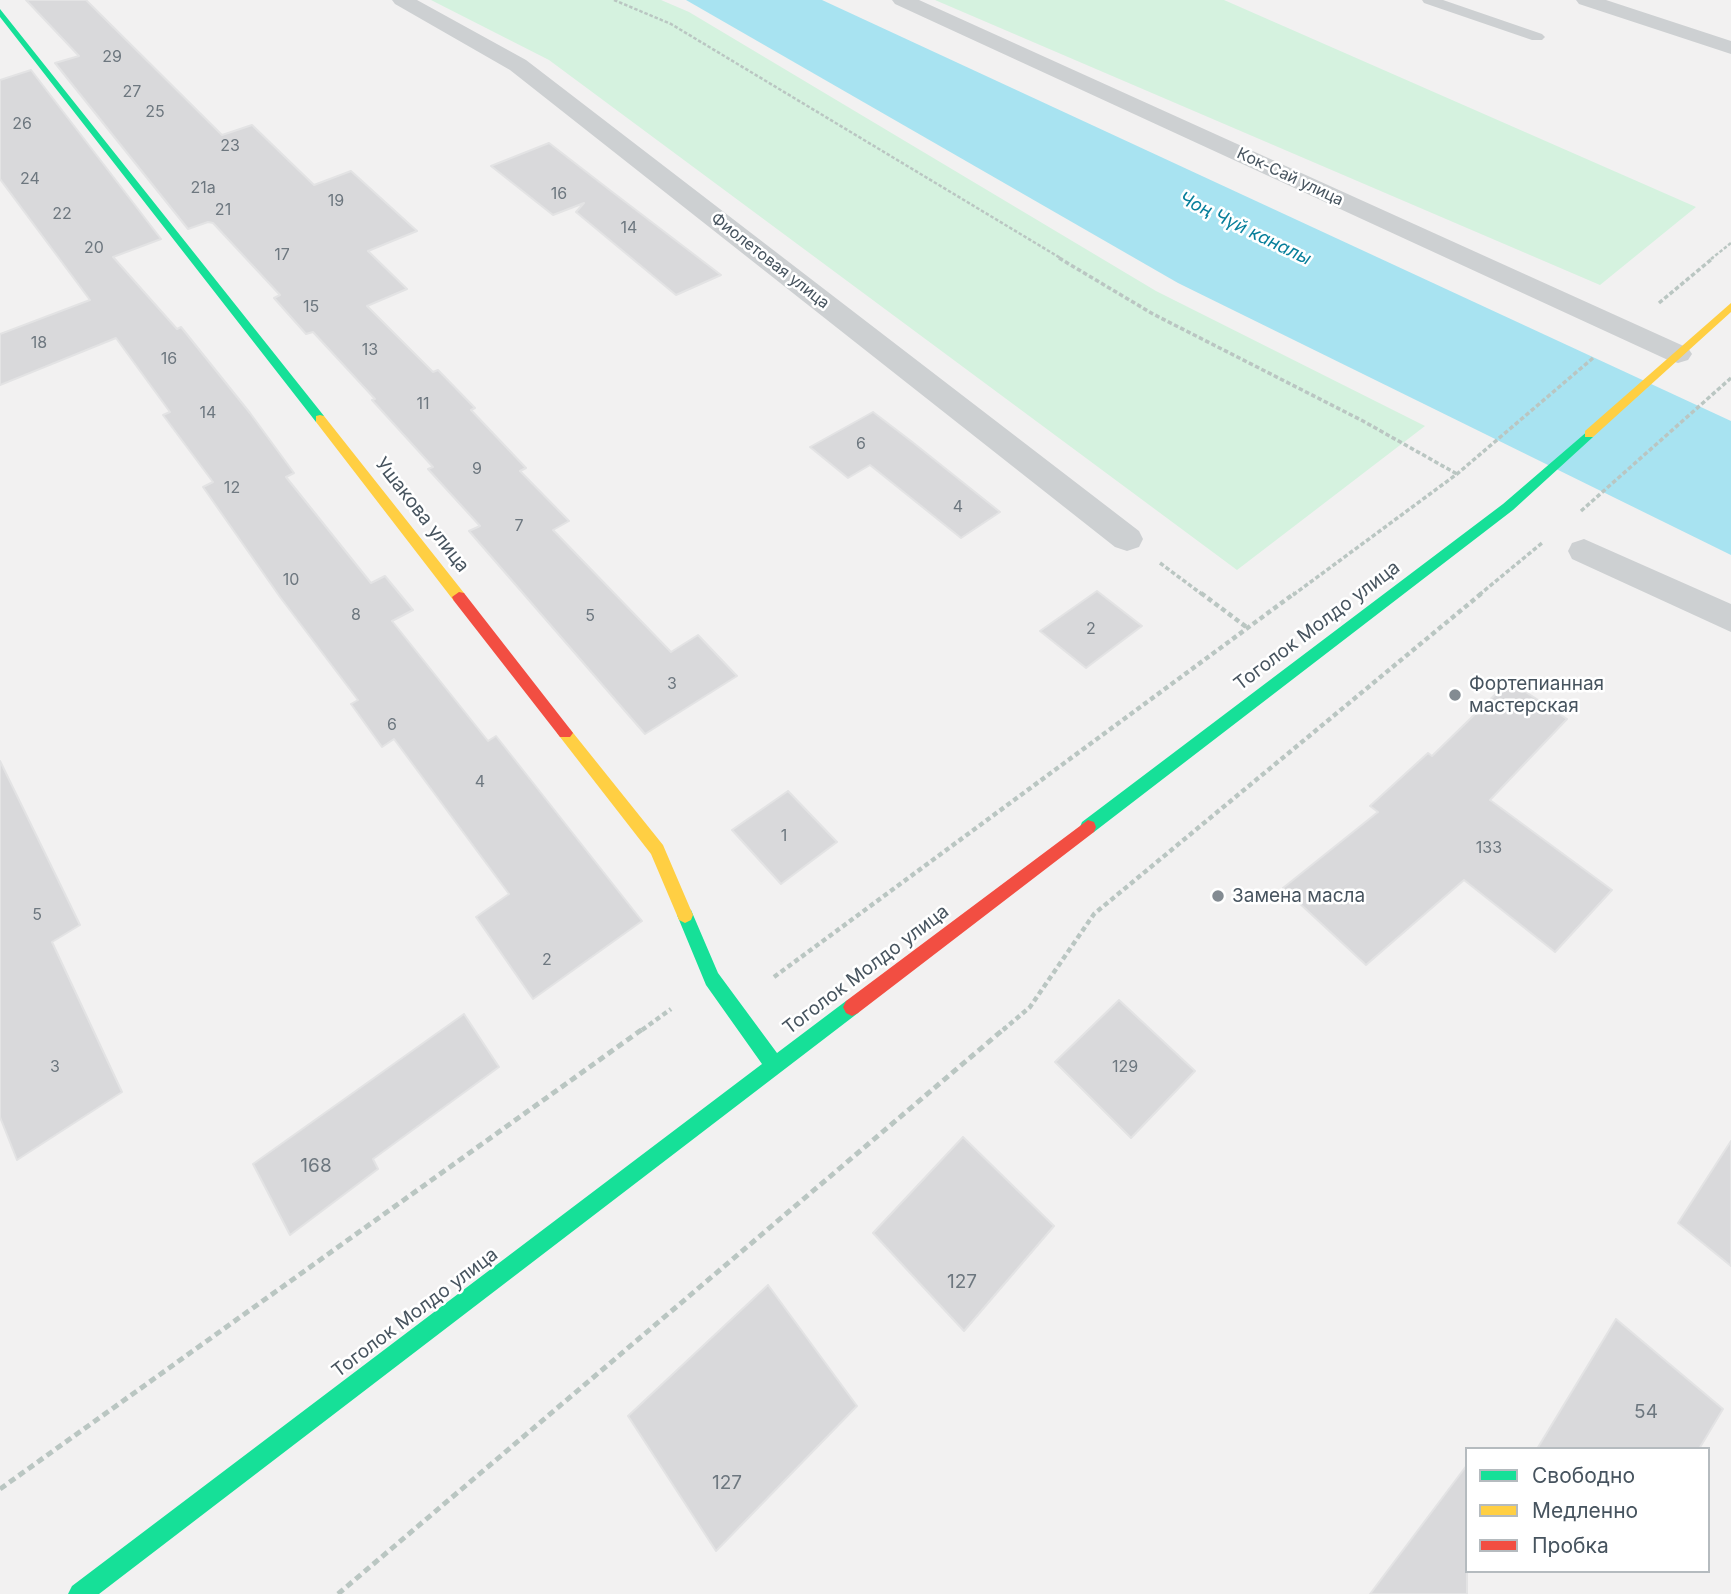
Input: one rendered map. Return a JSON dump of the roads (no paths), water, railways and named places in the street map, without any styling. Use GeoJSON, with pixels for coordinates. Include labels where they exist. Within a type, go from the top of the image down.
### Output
{"type":"FeatureCollection","features":[{"type":"Feature","properties":{"kind":"street","name":"Фиолетовая улица"},"geometry":{"type":"LineString","coordinates":[[402,0],[431,13],[519,65],[1127,539]]}},
{"type":"Feature","properties":{"kind":"street","name":"Кок-Сай улица"},"geometry":{"type":"LineString","coordinates":[[902,0],[1672,360]]}},
{"type":"Feature","properties":{"kind":"street"},"geometry":{"type":"LineString","coordinates":[[1586,0],[1731,48]]}},
{"type":"Feature","properties":{"kind":"street","name":"Ушакова улица"},"geometry":{"type":"LineString","coordinates":[[0,11],[657,850],[712,979],[775,1066]]}},
{"type":"Feature","properties":{"kind":"street","name":"Тоголок Молдо улица"},"geometry":{"type":"LineString","coordinates":[[80,1594],[1520,496],[1731,306]]}},
{"type":"Feature","properties":{"kind":"street"},"geometry":{"type":"LineString","coordinates":[[1584,551],[1731,619]]}},
{"type":"Feature","properties":{"kind":"lane"},"geometry":{"type":"LineString","coordinates":[[1429,0],[1537,37]]}},
{"type":"Feature","properties":{"kind":"water","name":"Чоң Чүй каналы"},"geometry":{"type":"Polygon","coordinates":[[[686,0],[822,0],[1731,421],[1731,555],[1178,283],[686,0]]]}},
{"type":"Feature","properties":{"kind":"place","name":"Фортепианная мастерская"},"geometry":{"type":"Point","coordinates":[1455,695]}},
{"type":"Feature","properties":{"kind":"place","name":"Замена масла"},"geometry":{"type":"Point","coordinates":[1218,896]}}]}
